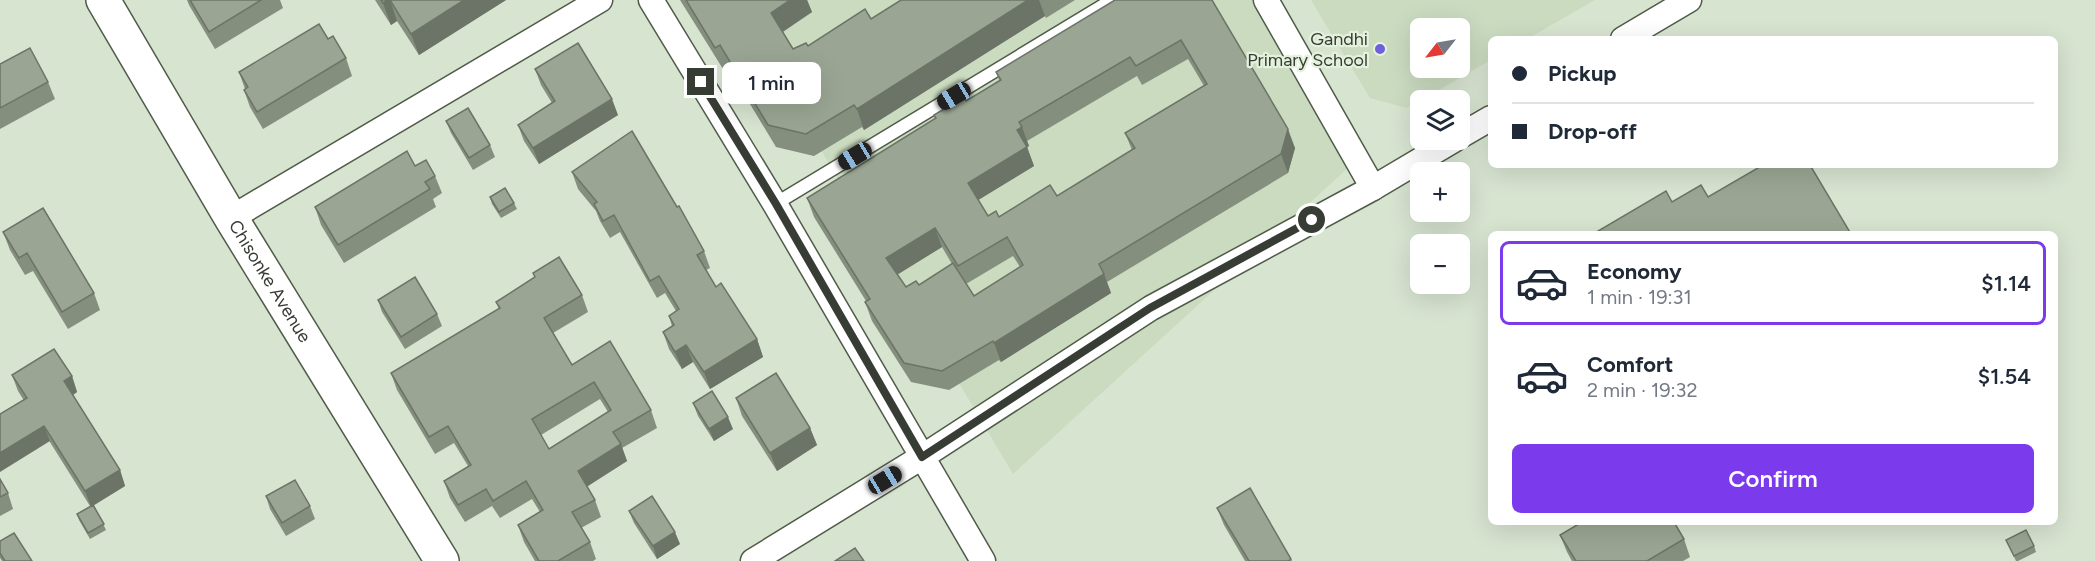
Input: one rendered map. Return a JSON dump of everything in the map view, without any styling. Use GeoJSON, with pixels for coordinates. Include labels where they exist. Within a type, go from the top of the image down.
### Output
{"type":"FeatureCollection","features":[{"type":"Feature","properties":{"kind":"street","name":"Chisonke Avenue"},"geometry":{"type":"LineString","coordinates":[[103,0],[231,218],[442,561]]}},
{"type":"Feature","properties":{"kind":"street"},"geometry":{"type":"LineString","coordinates":[[231,218],[600,0]]}},
{"type":"Feature","properties":{"kind":"street"},"geometry":{"type":"LineString","coordinates":[[651,0],[776,204],[983,561]]}},
{"type":"Feature","properties":{"kind":"street"},"geometry":{"type":"LineString","coordinates":[[1266,0],[1373,188]]}},
{"type":"Feature","properties":{"kind":"street"},"geometry":{"type":"LineString","coordinates":[[1628,36],[1689,0]]}},
{"type":"Feature","properties":{"kind":"street"},"geometry":{"type":"LineString","coordinates":[[1470,130],[1488,119]]}},
{"type":"Feature","properties":{"kind":"street"},"geometry":{"type":"LineString","coordinates":[[753,561],[922,457],[1150,308],[1373,188],[1437,150]]}},
{"type":"Feature","properties":{"kind":"lane"},"geometry":{"type":"LineString","coordinates":[[776,204],[1112,0]]}},
{"type":"Feature","properties":{"kind":"shaded area"},"geometry":{"type":"Polygon","coordinates":[[[732,0],[1261,0],[1361,156],[1013,474],[732,0]]]}},
{"type":"Feature","properties":{"kind":"shaded area","name":"Gandhi Primary School"},"geometry":{"type":"Polygon","coordinates":[[[1311,0],[1595,0],[1532,36],[1488,36],[1488,62],[1470,72],[1470,18],[1410,18],[1410,78],[1460,78],[1438,90],[1410,90],[1410,106],[1407,108],[1370,98],[1311,0]]]}},
{"type":"Feature","properties":{"kind":"building"},"geometry":{"type":"Polygon","coordinates":[[[190,0],[261,0],[209,32],[190,0]]]}},
{"type":"Feature","properties":{"kind":"building"},"geometry":{"type":"Polygon","coordinates":[[[390,0],[464,0],[411,34],[390,0]]]}},
{"type":"Feature","properties":{"kind":"building"},"geometry":{"type":"Polygon","coordinates":[[[686,0],[790,0],[771,13],[793,49],[806,43],[808,46],[865,9],[871,19],[901,0],[1028,0],[857,109],[854,105],[806,134],[768,125],[720,45],[715,48],[686,0]]]}},
{"type":"Feature","properties":{"kind":"building"},"geometry":{"type":"Polygon","coordinates":[[[1115,0],[1212,0],[1288,129],[1281,154],[1099,264],[1104,274],[994,343],[993,341],[942,371],[904,363],[865,302],[870,299],[807,198],[936,118],[934,115],[964,97],[966,101],[1001,80],[996,72],[1115,0]],[[1181,40],[1136,66],[1130,57],[1019,122],[1022,127],[1017,130],[1027,147],[968,183],[988,216],[996,211],[999,217],[1050,185],[1057,196],[1135,148],[1125,133],[1207,84],[1181,40]],[[935,228],[886,258],[906,287],[916,281],[919,285],[953,263],[974,296],[1023,265],[1007,237],[958,266],[935,228]]]}},
{"type":"Feature","properties":{"kind":"building"},"geometry":{"type":"Polygon","coordinates":[[[319,24],[328,39],[333,36],[346,58],[257,112],[244,90],[248,87],[239,72],[319,24]]]}},
{"type":"Feature","properties":{"kind":"building"},"geometry":{"type":"Polygon","coordinates":[[[578,43],[612,99],[533,148],[518,125],[555,101],[535,69],[578,43]]]}},
{"type":"Feature","properties":{"kind":"building"},"geometry":{"type":"Polygon","coordinates":[[[30,48],[48,82],[0,108],[0,64],[30,48]]]}},
{"type":"Feature","properties":{"kind":"building"},"geometry":{"type":"Polygon","coordinates":[[[468,108],[490,145],[469,158],[446,121],[468,108]]]}},
{"type":"Feature","properties":{"kind":"building"},"geometry":{"type":"Polygon","coordinates":[[[632,131],[704,251],[697,255],[716,287],[721,283],[757,339],[704,372],[686,345],[675,352],[663,332],[674,325],[669,316],[679,309],[659,276],[650,281],[614,215],[603,221],[594,204],[597,202],[572,172],[632,131]]]}},
{"type":"Feature","properties":{"kind":"building"},"geometry":{"type":"Polygon","coordinates":[[[407,151],[415,166],[426,160],[435,176],[425,182],[430,189],[338,245],[315,207],[407,151]]]}},
{"type":"Feature","properties":{"kind":"building"},"geometry":{"type":"Polygon","coordinates":[[[1758,168],[1812,168],[1849,231],[1598,231],[1666,191],[1672,202],[1701,185],[1708,197],[1758,168]]]}},
{"type":"Feature","properties":{"kind":"building"},"geometry":{"type":"Polygon","coordinates":[[[505,188],[514,203],[499,212],[490,197],[505,188]]]}},
{"type":"Feature","properties":{"kind":"building"},"geometry":{"type":"Polygon","coordinates":[[[43,208],[94,293],[62,312],[27,253],[19,258],[3,232],[43,208]]]}},
{"type":"Feature","properties":{"kind":"building"},"geometry":{"type":"Polygon","coordinates":[[[559,257],[582,295],[544,318],[572,365],[610,341],[651,410],[613,432],[621,444],[578,471],[595,500],[572,512],[590,542],[558,561],[539,561],[518,525],[543,510],[526,481],[493,501],[486,489],[458,505],[444,481],[471,465],[448,426],[429,437],[391,373],[500,308],[496,302],[535,277],[533,273],[559,257]],[[594,382],[532,419],[549,449],[611,410],[594,382]]]}},
{"type":"Feature","properties":{"kind":"building"},"geometry":{"type":"Polygon","coordinates":[[[415,277],[437,314],[401,337],[378,300],[415,277]]]}},
{"type":"Feature","properties":{"kind":"building"},"geometry":{"type":"Polygon","coordinates":[[[54,349],[72,376],[64,381],[120,470],[85,491],[44,426],[0,453],[0,414],[27,398],[12,375],[54,349]]]}},
{"type":"Feature","properties":{"kind":"building"},"geometry":{"type":"Polygon","coordinates":[[[776,373],[810,428],[770,453],[736,398],[776,373]]]}},
{"type":"Feature","properties":{"kind":"building"},"geometry":{"type":"Polygon","coordinates":[[[712,391],[728,417],[709,429],[693,403],[712,391]]]}},
{"type":"Feature","properties":{"kind":"building"},"geometry":{"type":"Polygon","coordinates":[[[0,479],[8,493],[0,497],[0,479]]]}},
{"type":"Feature","properties":{"kind":"building"},"geometry":{"type":"Polygon","coordinates":[[[295,480],[310,506],[282,523],[266,496],[295,480]]]}},
{"type":"Feature","properties":{"kind":"building"},"geometry":{"type":"Polygon","coordinates":[[[1250,488],[1291,559],[1288,561],[1249,561],[1217,508],[1250,488]]]}},
{"type":"Feature","properties":{"kind":"building"},"geometry":{"type":"Polygon","coordinates":[[[652,496],[675,532],[653,546],[629,511],[652,496]]]}},
{"type":"Feature","properties":{"kind":"building"},"geometry":{"type":"Polygon","coordinates":[[[93,505],[104,524],[88,533],[77,514],[93,505]]]}},
{"type":"Feature","properties":{"kind":"building"},"geometry":{"type":"Polygon","coordinates":[[[1577,525],[1676,525],[1684,539],[1647,561],[1576,561],[1560,535],[1577,525]]]}},
{"type":"Feature","properties":{"kind":"building"},"geometry":{"type":"Polygon","coordinates":[[[2026,530],[2034,546],[2014,556],[2006,540],[2026,530]]]}},
{"type":"Feature","properties":{"kind":"building"},"geometry":{"type":"Polygon","coordinates":[[[14,533],[32,561],[5,561],[0,553],[0,541],[14,533]]]}},
{"type":"Feature","properties":{"kind":"building"},"geometry":{"type":"Polygon","coordinates":[[[855,548],[864,561],[835,561],[855,548]]]}},
{"type":"Feature","properties":{"kind":"place","name":"Gandhi Primary School"},"geometry":{"type":"Point","coordinates":[1380,49]}},
{"type":"Feature","properties":{"kind":"route"},"geometry":{"type":"LineString","coordinates":[[701,82],[776,204],[922,457],[1150,308],[1312,220]]}}]}
